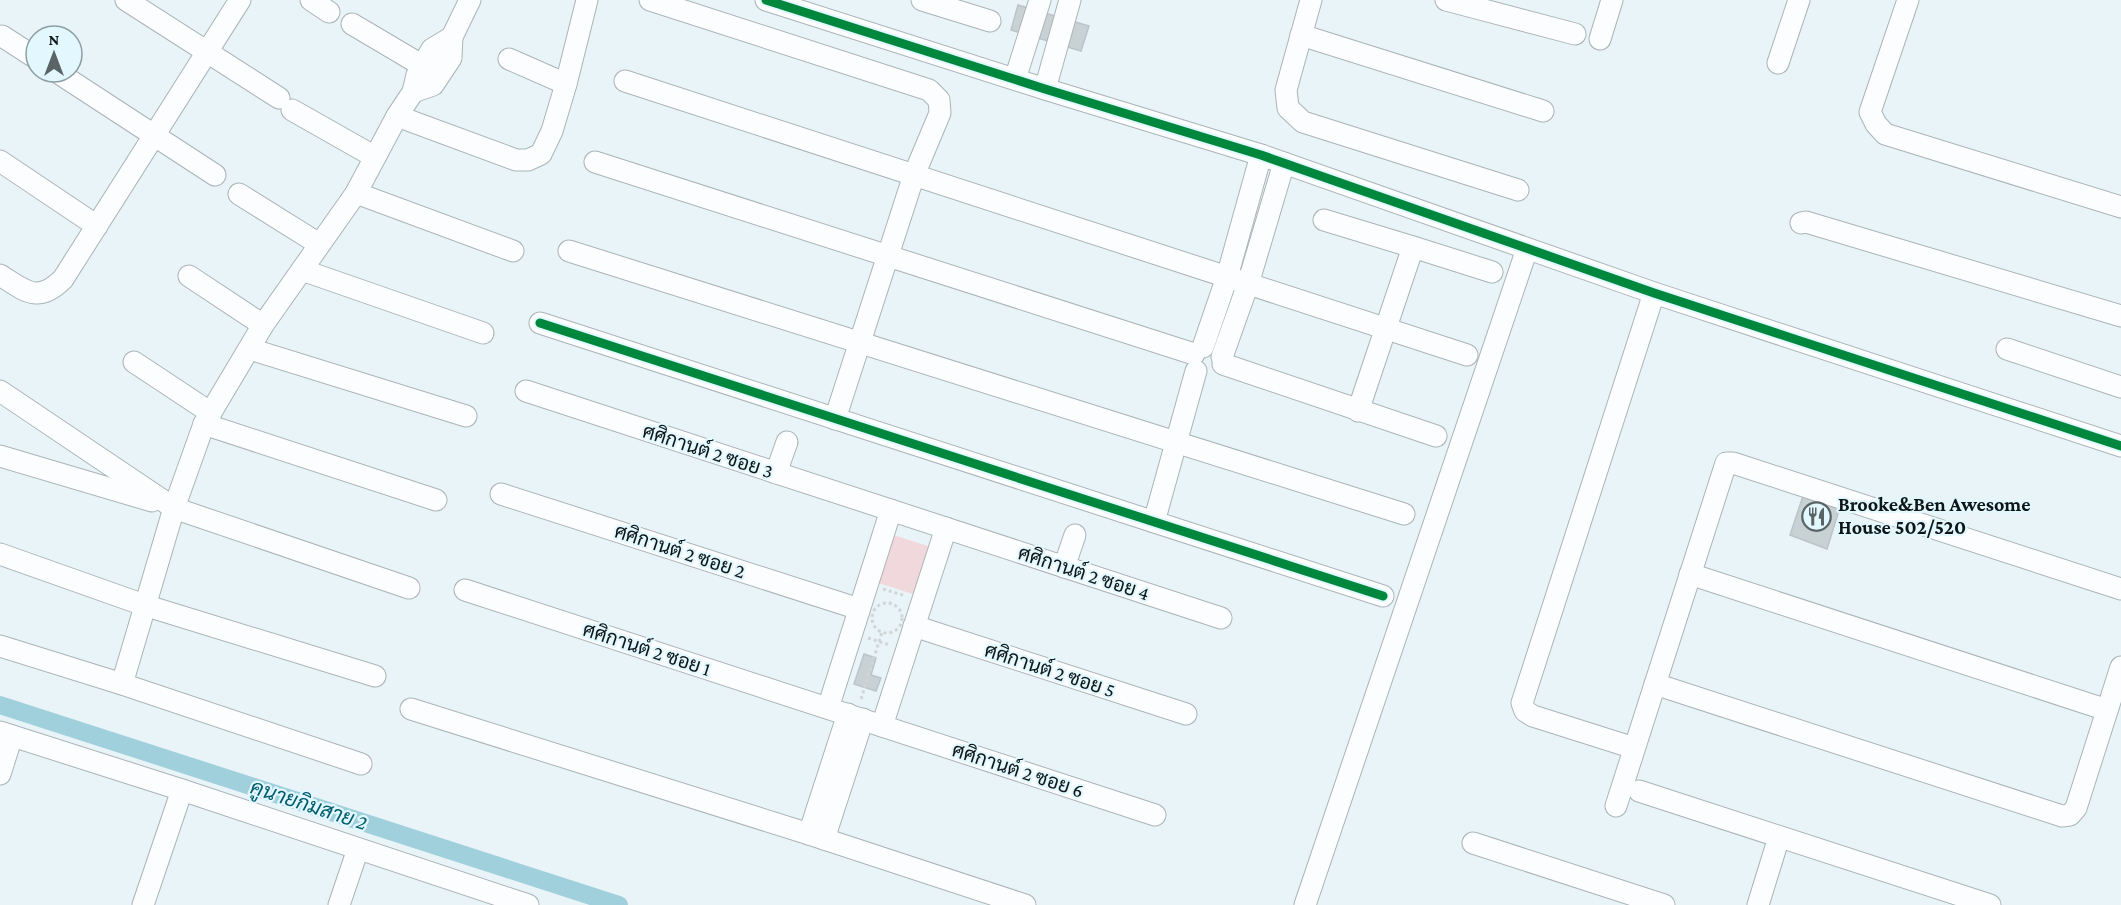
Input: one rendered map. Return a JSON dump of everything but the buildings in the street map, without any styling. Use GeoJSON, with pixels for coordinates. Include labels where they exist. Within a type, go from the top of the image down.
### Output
{"type":"FeatureCollection","features":[{"type":"Feature","properties":{"kind":"street"},"geometry":{"type":"LineString","coordinates":[[126,0],[285,104],[375,157]]}},
{"type":"Feature","properties":{"kind":"street"},"geometry":{"type":"LineString","coordinates":[[0,275],[25,291],[37,294],[53,289],[69,271],[240,0]]}},
{"type":"Feature","properties":{"kind":"street"},"geometry":{"type":"LineString","coordinates":[[311,0],[329,12]]}},
{"type":"Feature","properties":{"kind":"street"},"geometry":{"type":"LineString","coordinates":[[413,92],[433,85],[451,58],[452,37],[470,0]]}},
{"type":"Feature","properties":{"kind":"street"},"geometry":{"type":"LineString","coordinates":[[398,116],[516,160],[528,160],[541,154],[552,131],[587,0]]}},
{"type":"Feature","properties":{"kind":"street"},"geometry":{"type":"LineString","coordinates":[[650,0],[929,90],[939,100],[940,112],[914,175],[886,256],[861,342],[835,419]]}},
{"type":"Feature","properties":{"kind":"street"},"geometry":{"type":"LineString","coordinates":[[766,0],[1261,155],[1654,292],[2121,446]]}},
{"type":"Feature","properties":{"kind":"street"},"geometry":{"type":"LineString","coordinates":[[922,0],[990,21]]}},
{"type":"Feature","properties":{"kind":"street"},"geometry":{"type":"LineString","coordinates":[[1015,79],[1040,0]]}},
{"type":"Feature","properties":{"kind":"street"},"geometry":{"type":"LineString","coordinates":[[1045,89],[1070,0]]}},
{"type":"Feature","properties":{"kind":"street"},"geometry":{"type":"LineString","coordinates":[[1311,0],[1286,90],[1288,108],[1303,122],[1518,190]]}},
{"type":"Feature","properties":{"kind":"street"},"geometry":{"type":"LineString","coordinates":[[1446,0],[1575,34]]}},
{"type":"Feature","properties":{"kind":"street"},"geometry":{"type":"LineString","coordinates":[[1600,39],[1612,0]]}},
{"type":"Feature","properties":{"kind":"street"},"geometry":{"type":"LineString","coordinates":[[1778,63],[1799,0]]}},
{"type":"Feature","properties":{"kind":"street"},"geometry":{"type":"LineString","coordinates":[[1908,0],[1870,112],[1876,124],[1885,134],[2121,207]]}},
{"type":"Feature","properties":{"kind":"street"},"geometry":{"type":"LineString","coordinates":[[351,24],[423,66]]}},
{"type":"Feature","properties":{"kind":"street"},"geometry":{"type":"LineString","coordinates":[[2,36],[24,50]]}},
{"type":"Feature","properties":{"kind":"street"},"geometry":{"type":"LineString","coordinates":[[1301,36],[1543,111]]}},
{"type":"Feature","properties":{"kind":"street"},"geometry":{"type":"LineString","coordinates":[[122,684],[174,508],[208,419],[264,325],[357,193],[413,92],[417,75],[432,49],[452,37]]}},
{"type":"Feature","properties":{"kind":"street"},"geometry":{"type":"LineString","coordinates":[[509,59],[566,84]]}},
{"type":"Feature","properties":{"kind":"street"},"geometry":{"type":"LineString","coordinates":[[625,81],[1467,355]]}},
{"type":"Feature","properties":{"kind":"street"},"geometry":{"type":"LineString","coordinates":[[75,84],[215,175]]}},
{"type":"Feature","properties":{"kind":"street"},"geometry":{"type":"LineString","coordinates":[[1154,522],[1198,357],[1227,277],[1261,155]]}},
{"type":"Feature","properties":{"kind":"street"},"geometry":{"type":"LineString","coordinates":[[0,161],[97,226]]}},
{"type":"Feature","properties":{"kind":"street"},"geometry":{"type":"LineString","coordinates":[[595,162],[1198,357]]}},
{"type":"Feature","properties":{"kind":"street"},"geometry":{"type":"LineString","coordinates":[[1198,357],[1201,374],[1212,376],[1217,373],[1248,284],[1284,163]]}},
{"type":"Feature","properties":{"kind":"street"},"geometry":{"type":"LineString","coordinates":[[357,193],[513,251]]}},
{"type":"Feature","properties":{"kind":"street"},"geometry":{"type":"LineString","coordinates":[[239,194],[319,244]]}},
{"type":"Feature","properties":{"kind":"street"},"geometry":{"type":"LineString","coordinates":[[1324,220],[1492,272]]}},
{"type":"Feature","properties":{"kind":"street"},"geometry":{"type":"LineString","coordinates":[[1801,223],[1806,222],[2121,316]]}},
{"type":"Feature","properties":{"kind":"street"},"geometry":{"type":"LineString","coordinates":[[1358,411],[1413,247]]}},
{"type":"Feature","properties":{"kind":"street"},"geometry":{"type":"LineString","coordinates":[[1305,905],[1527,249]]}},
{"type":"Feature","properties":{"kind":"street"},"geometry":{"type":"LineString","coordinates":[[569,250],[1404,514]]}},
{"type":"Feature","properties":{"kind":"street"},"geometry":{"type":"LineString","coordinates":[[302,270],[483,333]]}},
{"type":"Feature","properties":{"kind":"street"},"geometry":{"type":"LineString","coordinates":[[189,276],[264,325]]}},
{"type":"Feature","properties":{"kind":"street"},"geometry":{"type":"LineString","coordinates":[[1634,748],[1533,716],[1525,711],[1522,704],[1654,292]]}},
{"type":"Feature","properties":{"kind":"street"},"geometry":{"type":"LineString","coordinates":[[540,323],[1383,596]]}},
{"type":"Feature","properties":{"kind":"street"},"geometry":{"type":"LineString","coordinates":[[2007,349],[2121,387]]}},
{"type":"Feature","properties":{"kind":"street"},"geometry":{"type":"LineString","coordinates":[[250,350],[466,416]]}},
{"type":"Feature","properties":{"kind":"street"},"geometry":{"type":"LineString","coordinates":[[1222,360],[1358,411],[1436,436]]}},
{"type":"Feature","properties":{"kind":"street"},"geometry":{"type":"LineString","coordinates":[[134,362],[208,419],[436,500]]}},
{"type":"Feature","properties":{"kind":"street"},"geometry":{"type":"LineString","coordinates":[[0,391],[174,508]]}},
{"type":"Feature","properties":{"kind":"street","name":"ศศิกานต์ 2 ซอย 3"},"geometry":{"type":"LineString","coordinates":[[526,391],[946,528]]}},
{"type":"Feature","properties":{"kind":"street"},"geometry":{"type":"LineString","coordinates":[[776,473],[787,442]]}},
{"type":"Feature","properties":{"kind":"street"},"geometry":{"type":"LineString","coordinates":[[0,456],[174,508],[409,588]]}},
{"type":"Feature","properties":{"kind":"street"},"geometry":{"type":"LineString","coordinates":[[1616,806],[1726,463],[1733,463],[2121,589]]}},
{"type":"Feature","properties":{"kind":"street","name":"ศศิกานต์ 2 ซอย 2"},"geometry":{"type":"LineString","coordinates":[[501,494],[860,609]]}},
{"type":"Feature","properties":{"kind":"street"},"geometry":{"type":"LineString","coordinates":[[855,717],[852,633],[891,510]]}},
{"type":"Feature","properties":{"kind":"street"},"geometry":{"type":"LineString","coordinates":[[816,836],[855,717],[906,651],[946,528]]}},
{"type":"Feature","properties":{"kind":"street","name":"ศศิกานต์ 2 ซอย 4"},"geometry":{"type":"LineString","coordinates":[[946,528],[1221,618]]}},
{"type":"Feature","properties":{"kind":"street"},"geometry":{"type":"LineString","coordinates":[[1064,567],[1075,535]]}},
{"type":"Feature","properties":{"kind":"street"},"geometry":{"type":"LineString","coordinates":[[0,554],[144,604],[375,676]]}},
{"type":"Feature","properties":{"kind":"street"},"geometry":{"type":"LineString","coordinates":[[1690,574],[2107,710]]}},
{"type":"Feature","properties":{"kind":"street","name":"ศศิกานต์ 2 ซอย 1"},"geometry":{"type":"LineString","coordinates":[[465,590],[855,717]]}},
{"type":"Feature","properties":{"kind":"street","name":"ศศิกานต์ 2 ซอย 5"},"geometry":{"type":"LineString","coordinates":[[914,626],[1186,714]]}},
{"type":"Feature","properties":{"kind":"street"},"geometry":{"type":"LineString","coordinates":[[0,646],[361,764]]}},
{"type":"Feature","properties":{"kind":"street"},"geometry":{"type":"LineString","coordinates":[[1655,684],[2062,816],[2070,815],[2076,808],[2121,667]]}},
{"type":"Feature","properties":{"kind":"street"},"geometry":{"type":"LineString","coordinates":[[411,709],[816,836],[1025,905]]}},
{"type":"Feature","properties":{"kind":"street","name":"ศศิกานต์ 2 ซอย 6"},"geometry":{"type":"LineString","coordinates":[[855,717],[1155,814]]}},
{"type":"Feature","properties":{"kind":"street"},"geometry":{"type":"LineString","coordinates":[[0,774],[6,734],[528,905]]}},
{"type":"Feature","properties":{"kind":"street"},"geometry":{"type":"LineString","coordinates":[[143,905],[182,790]]}},
{"type":"Feature","properties":{"kind":"street"},"geometry":{"type":"LineString","coordinates":[[1639,791],[1990,905]]}},
{"type":"Feature","properties":{"kind":"street"},"geometry":{"type":"LineString","coordinates":[[1758,905],[1779,837]]}},
{"type":"Feature","properties":{"kind":"street"},"geometry":{"type":"LineString","coordinates":[[1473,843],[1664,905]]}},
{"type":"Feature","properties":{"kind":"street"},"geometry":{"type":"LineString","coordinates":[[339,905],[358,849]]}},
{"type":"Feature","properties":{"kind":"path"},"geometry":{"type":"LineString","coordinates":[[867,584],[922,602]]}},
{"type":"Feature","properties":{"kind":"path"},"geometry":{"type":"LineString","coordinates":[[891,603],[899,609],[902,623],[895,631],[882,632],[872,624],[872,613],[877,605],[891,603]]}},
{"type":"Feature","properties":{"kind":"path"},"geometry":{"type":"LineString","coordinates":[[855,717],[882,632]]}},
{"type":"Feature","properties":{"kind":"path"},"geometry":{"type":"LineString","coordinates":[[852,633],[906,651]]}},
{"type":"Feature","properties":{"kind":"shaded area"},"geometry":{"type":"Polygon","coordinates":[[[890,534],[931,547],[916,595],[875,582],[890,534]]]}},
{"type":"Feature","properties":{"kind":"waterway","name":"คูนายกิมสาย 2"},"geometry":{"type":"LineString","coordinates":[[0,705],[619,905]]}},
{"type":"Feature","properties":{"kind":"cycle path"},"geometry":{"type":"LineString","coordinates":[[766,0],[1261,155],[1654,293],[2121,446]]}},
{"type":"Feature","properties":{"kind":"cycle path"},"geometry":{"type":"LineString","coordinates":[[540,323],[1383,596]]}},
{"type":"Feature","properties":{"kind":"place","name":"Brooke&Ben Awesome House 502/520"},"geometry":{"type":"Point","coordinates":[1817,516]}}]}
